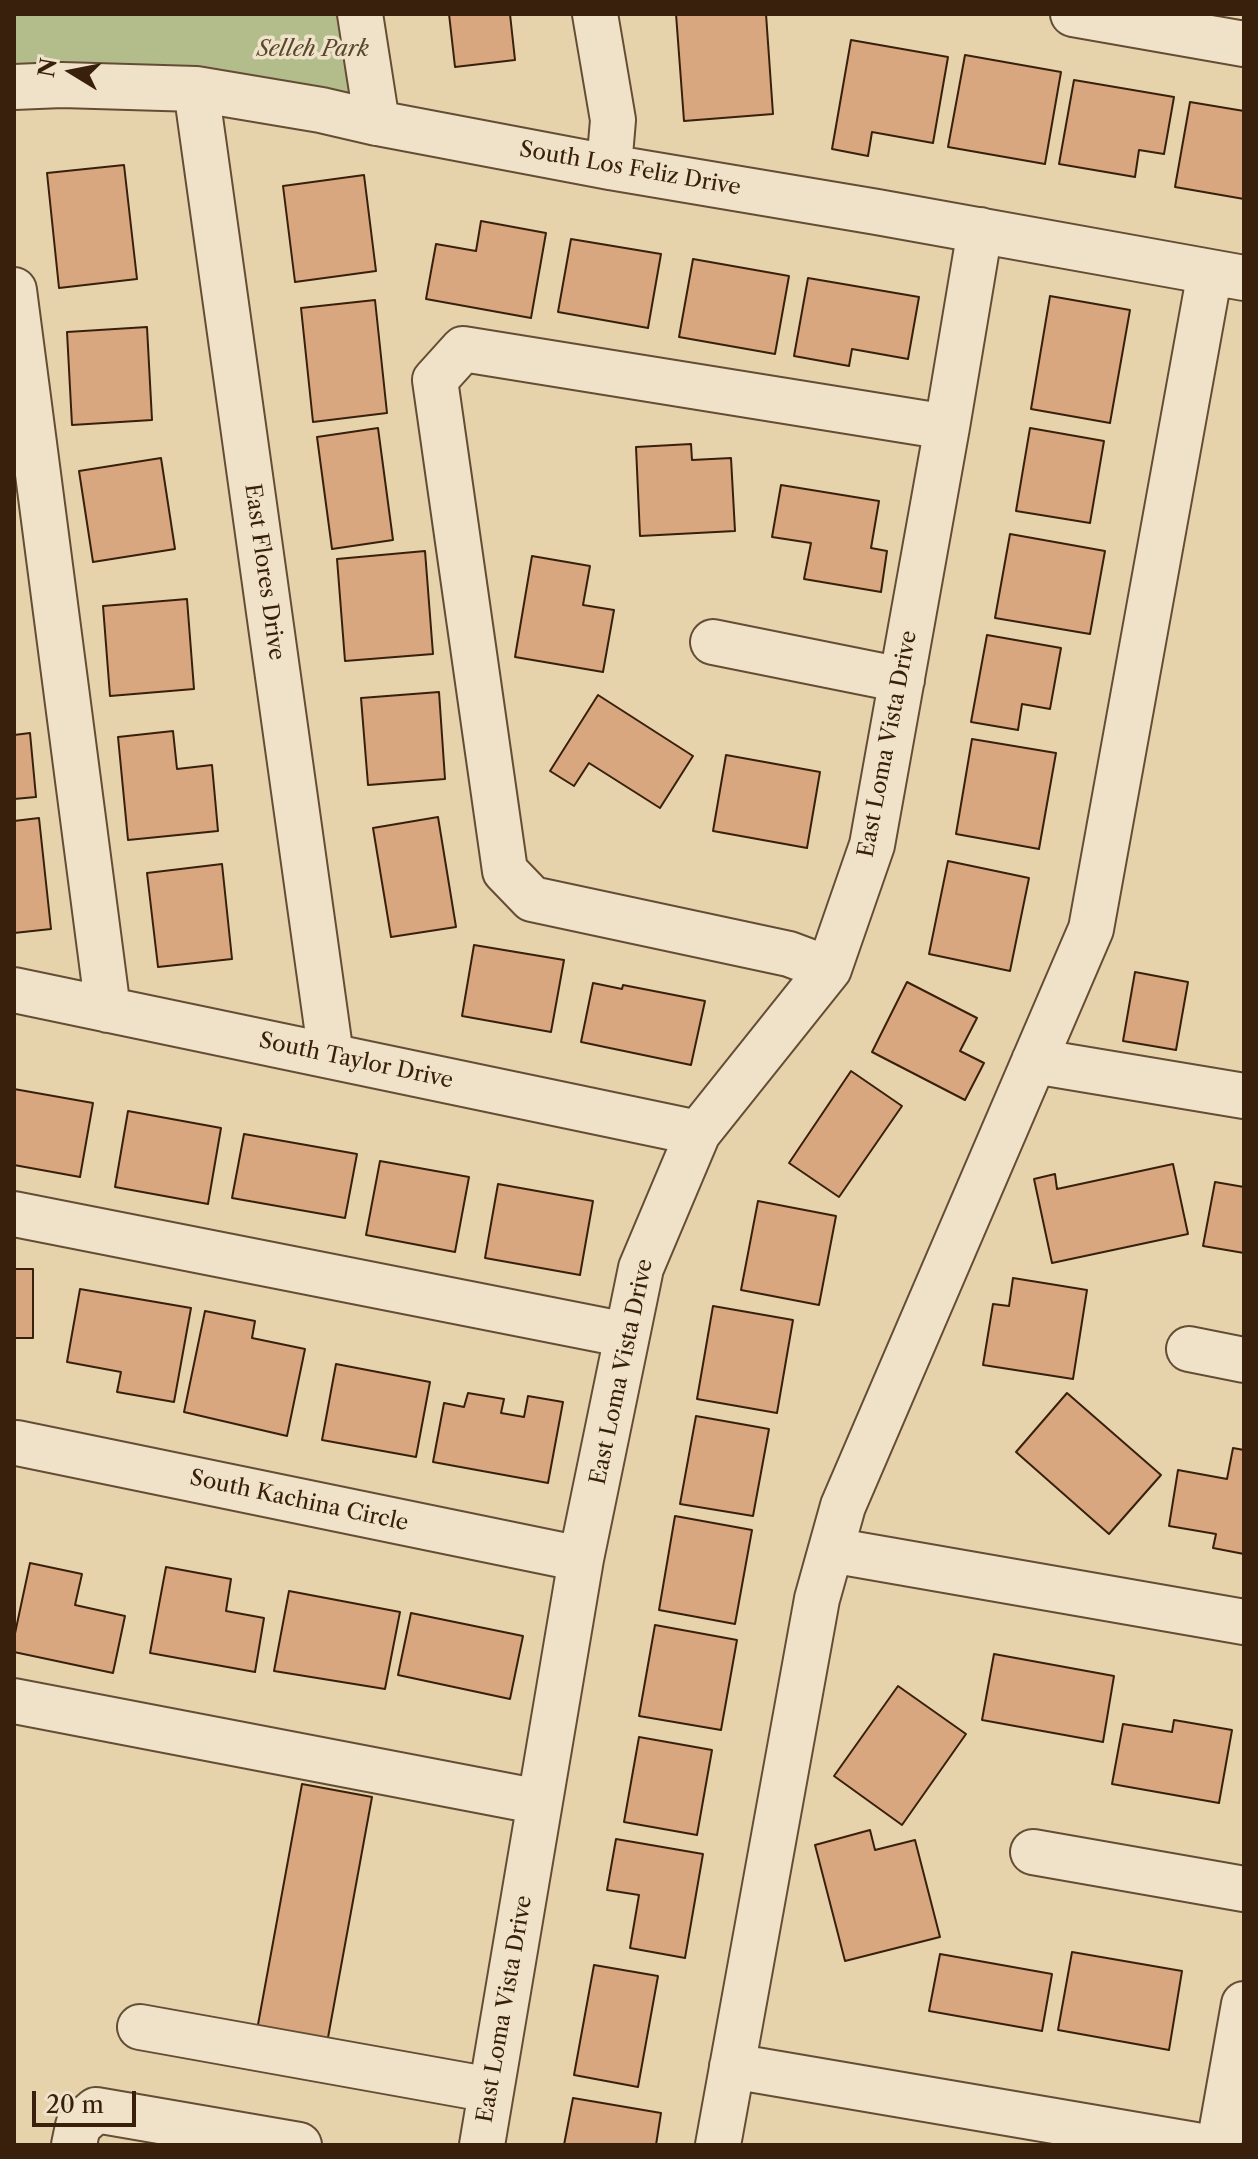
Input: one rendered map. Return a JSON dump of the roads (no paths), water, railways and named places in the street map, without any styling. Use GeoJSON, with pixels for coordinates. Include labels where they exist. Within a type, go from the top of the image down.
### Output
{"type":"FeatureCollection","features":[{"type":"Feature","properties":{"kind":"street"},"geometry":{"type":"LineString","coordinates":[[360,14],[377,123]]}},
{"type":"Feature","properties":{"kind":"street"},"geometry":{"type":"LineString","coordinates":[[595,14],[613,120],[609,167]]}},
{"type":"Feature","properties":{"kind":"street"},"geometry":{"type":"LineString","coordinates":[[1073,14],[1244,44]]}},
{"type":"Feature","properties":{"kind":"street","name":"South Los Feliz Drive"},"geometry":{"type":"LineString","coordinates":[[14,87],[62,85],[196,89],[321,110],[609,167],[1227,275]]}},
{"type":"Feature","properties":{"kind":"street","name":"East Flores Drive"},"geometry":{"type":"LineString","coordinates":[[196,89],[331,1056]]}},
{"type":"Feature","properties":{"kind":"street","name":"East Loma Vista Drive"},"geometry":{"type":"LineString","coordinates":[[482,2145],[581,1559],[641,1268],[698,1133],[829,969],[872,845],[980,230]]}},
{"type":"Feature","properties":{"kind":"street"},"geometry":{"type":"LineString","coordinates":[[718,2145],[817,1599],[843,1506],[1091,929],[1227,275]]}},
{"type":"Feature","properties":{"kind":"street"},"geometry":{"type":"LineString","coordinates":[[14,290],[108,1010]]}},
{"type":"Feature","properties":{"kind":"street"},"geometry":{"type":"LineString","coordinates":[[829,969],[789,954],[532,899],[505,871],[435,380],[463,349],[947,427]]}},
{"type":"Feature","properties":{"kind":"street"},"geometry":{"type":"LineString","coordinates":[[713,642],[902,680]]}},
{"type":"Feature","properties":{"kind":"street","name":"South Taylor Drive"},"geometry":{"type":"LineString","coordinates":[[14,990],[698,1133]]}},
{"type":"Feature","properties":{"kind":"street"},"geometry":{"type":"LineString","coordinates":[[1034,1061],[1244,1096]]}},
{"type":"Feature","properties":{"kind":"street"},"geometry":{"type":"LineString","coordinates":[[14,1214],[627,1335]]}},
{"type":"Feature","properties":{"kind":"street"},"geometry":{"type":"LineString","coordinates":[[1189,1349],[1244,1360]]}},
{"type":"Feature","properties":{"kind":"street","name":"South Kachina Circle"},"geometry":{"type":"LineString","coordinates":[[17,1443],[581,1559]]}},
{"type":"Feature","properties":{"kind":"street"},"geometry":{"type":"LineString","coordinates":[[831,1550],[1244,1622]]}},
{"type":"Feature","properties":{"kind":"street"},"geometry":{"type":"LineString","coordinates":[[14,1701],[540,1802]]}},
{"type":"Feature","properties":{"kind":"street"},"geometry":{"type":"LineString","coordinates":[[1033,1852],[1244,1889]]}},
{"type":"Feature","properties":{"kind":"street"},"geometry":{"type":"LineString","coordinates":[[1219,2145],[1244,2004]]}},
{"type":"Feature","properties":{"kind":"street"},"geometry":{"type":"LineString","coordinates":[[140,2027],[491,2090]]}},
{"type":"Feature","properties":{"kind":"street"},"geometry":{"type":"LineString","coordinates":[[732,2066],[1195,2145]]}},
{"type":"Feature","properties":{"kind":"street"},"geometry":{"type":"LineString","coordinates":[[74,2145],[78,2126],[96,2110],[299,2145]]}},
{"type":"Feature","properties":{"kind":"park label","name":"Selleh Park"},"geometry":{"type":"Point","coordinates":[313,50]}}]}
